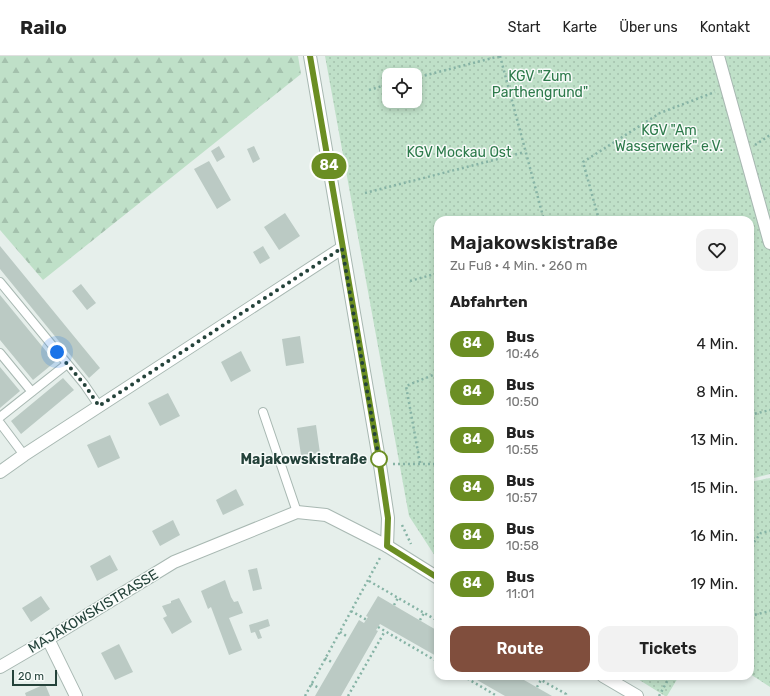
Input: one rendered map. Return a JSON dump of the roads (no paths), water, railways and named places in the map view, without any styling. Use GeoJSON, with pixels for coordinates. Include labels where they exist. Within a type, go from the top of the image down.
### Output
{"type":"FeatureCollection","features":[{"type":"Feature","properties":{"kind":"street"},"geometry":{"type":"LineString","coordinates":[[310,56],[380,464],[388,518],[387,546]]}},
{"type":"Feature","properties":{"kind":"street"},"geometry":{"type":"LineString","coordinates":[[718,56],[770,243]]}},
{"type":"Feature","properties":{"kind":"street"},"geometry":{"type":"LineString","coordinates":[[0,472],[342,248]]}},
{"type":"Feature","properties":{"kind":"street","name":"MAJAKOWSKISTRASSE"},"geometry":{"type":"LineString","coordinates":[[0,667],[174,562],[297,512],[326,515],[387,546],[434,575]]}},
{"type":"Feature","properties":{"kind":"street"},"geometry":{"type":"LineString","coordinates":[[48,639],[76,696]]}},
{"type":"Feature","properties":{"kind":"street"},"geometry":{"type":"LineString","coordinates":[[610,680],[637,696]]}},
{"type":"Feature","properties":{"kind":"lane"},"geometry":{"type":"LineString","coordinates":[[0,282],[84,384],[99,406]]}},
{"type":"Feature","properties":{"kind":"lane"},"geometry":{"type":"LineString","coordinates":[[0,353],[32,392]]}},
{"type":"Feature","properties":{"kind":"lane"},"geometry":{"type":"LineString","coordinates":[[0,417],[67,364]]}},
{"type":"Feature","properties":{"kind":"lane"},"geometry":{"type":"LineString","coordinates":[[263,412],[297,512]]}},
{"type":"Feature","properties":{"kind":"lane"},"geometry":{"type":"LineString","coordinates":[[0,423],[24,455]]}},
{"type":"Feature","properties":{"kind":"place","name":"Majakowskistraße"},"geometry":{"type":"Point","coordinates":[379,459]}},
{"type":"Feature","properties":{"kind":"park label","name":"KGV \"Zum Parthengrund\""},"geometry":{"type":"Point","coordinates":[540,84]}},
{"type":"Feature","properties":{"kind":"park label","name":"KGV \"Am Wasserwerk\" e.V."},"geometry":{"type":"Point","coordinates":[669,138]}},
{"type":"Feature","properties":{"kind":"park label","name":"KGV Mockau Ost"},"geometry":{"type":"Point","coordinates":[459,152]}}]}
